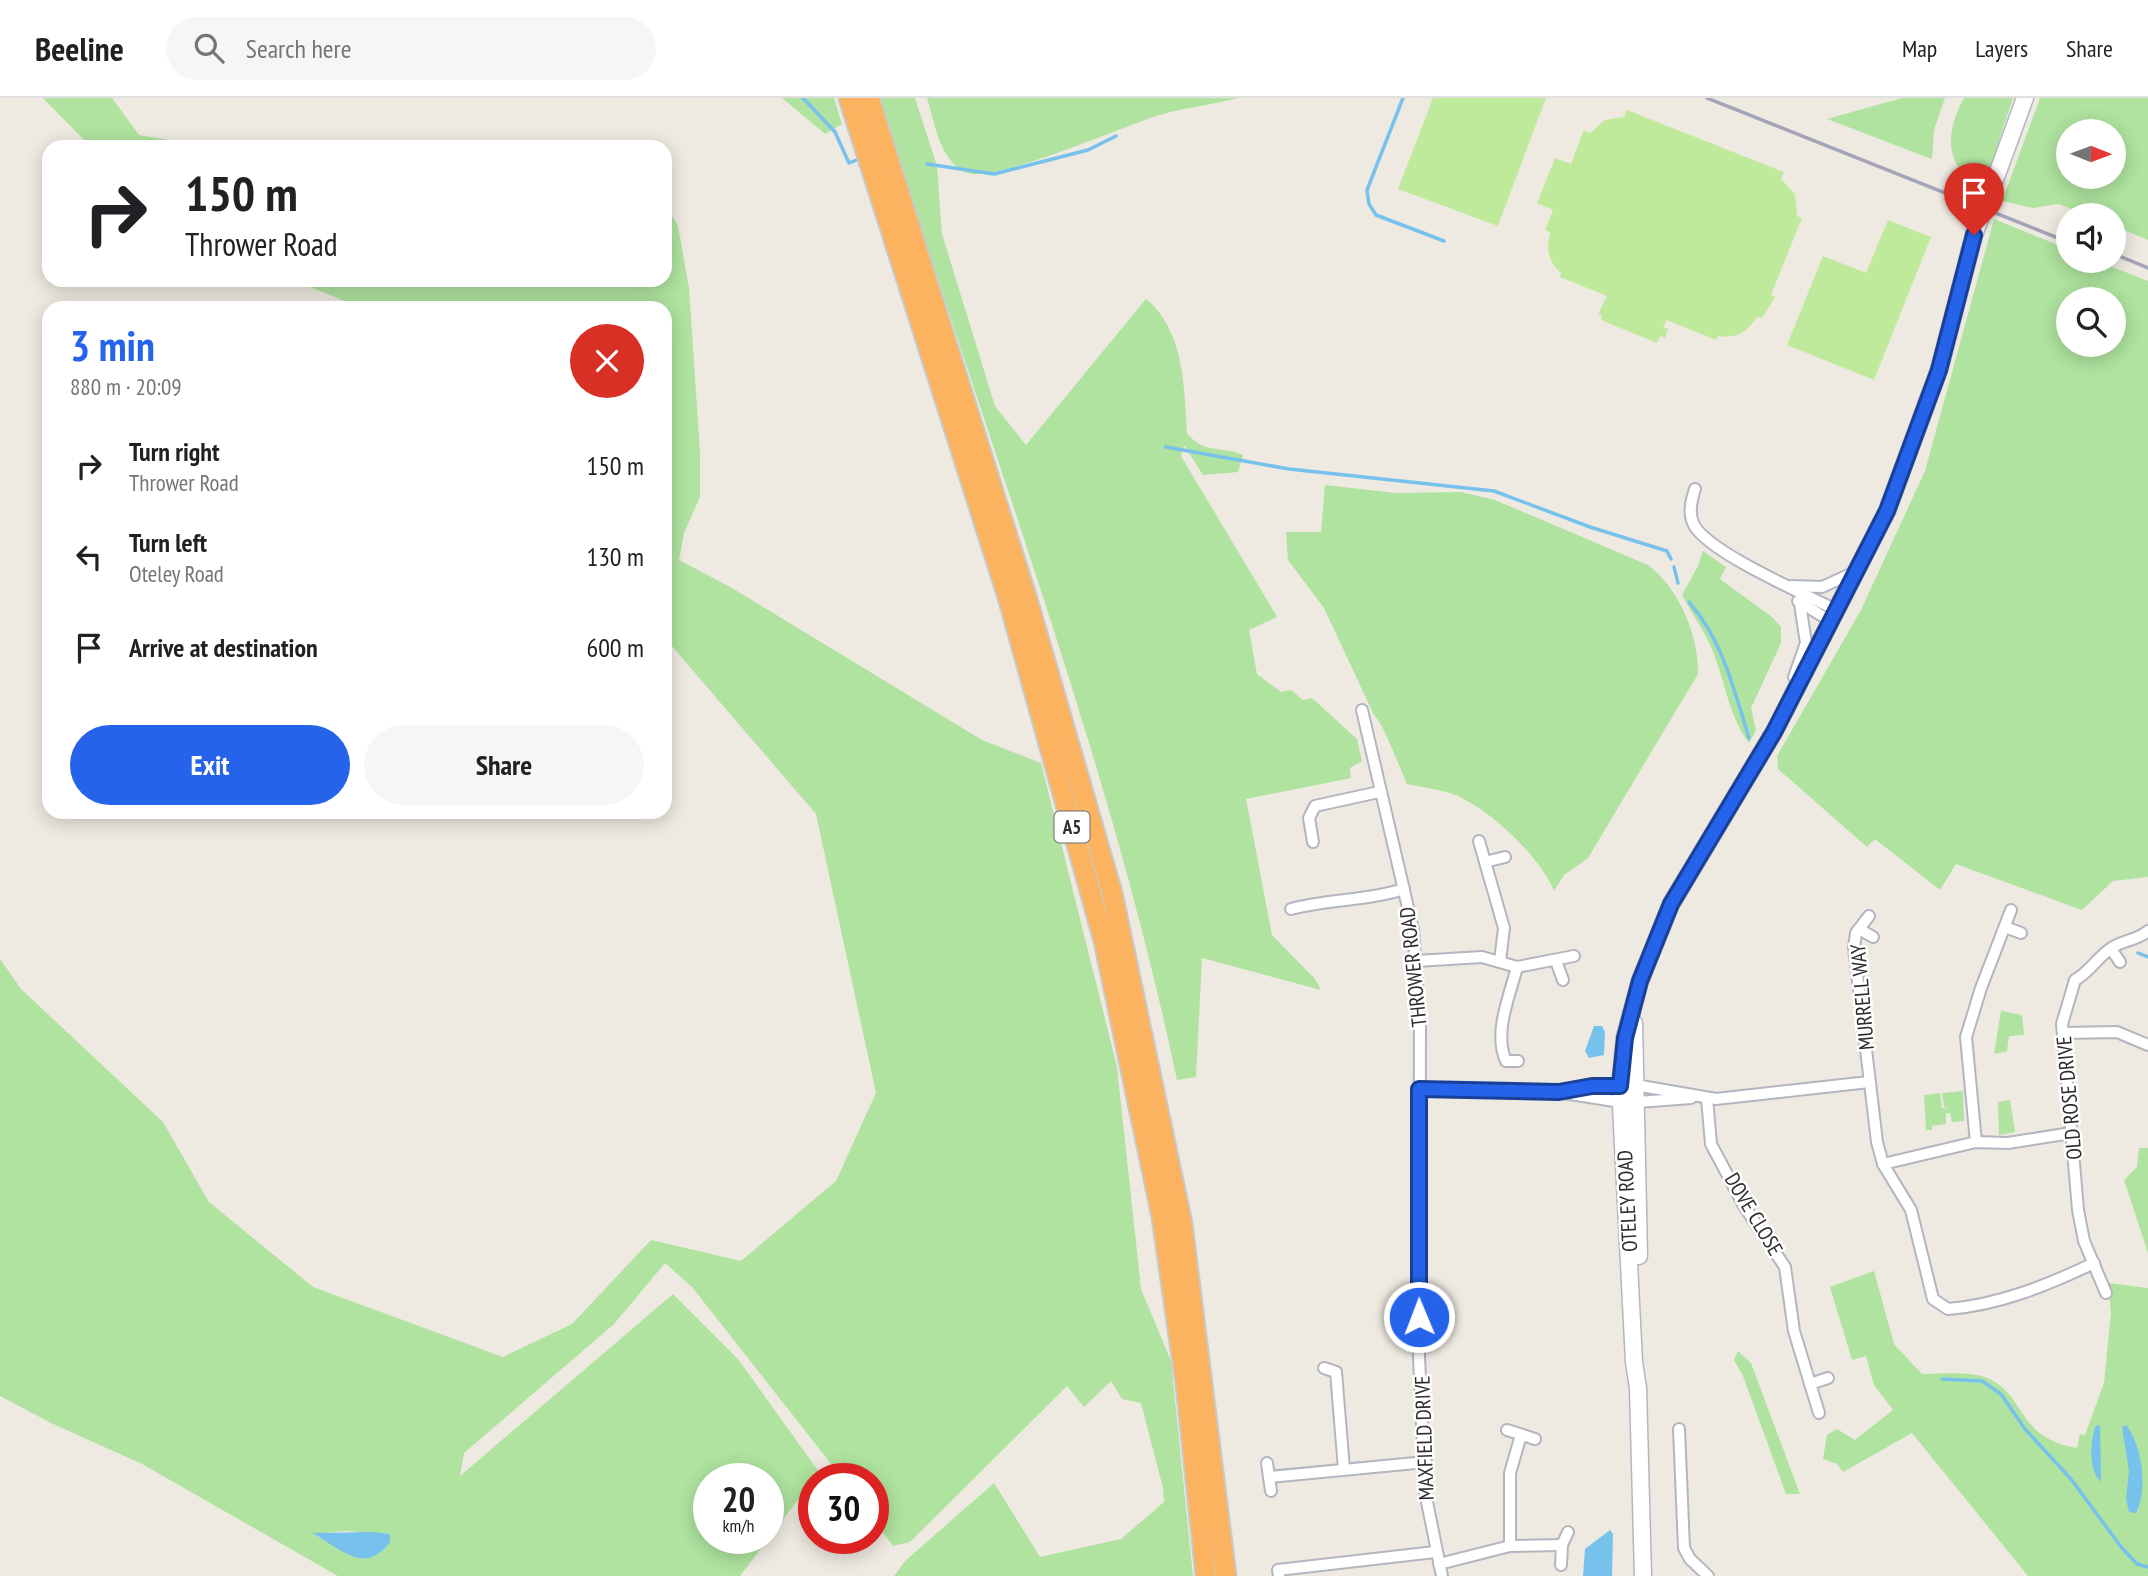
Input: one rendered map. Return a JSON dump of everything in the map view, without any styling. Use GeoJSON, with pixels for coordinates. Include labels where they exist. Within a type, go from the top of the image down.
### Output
{"type":"FeatureCollection","features":[{"type":"Feature","properties":{"kind":"highway","name":"A5"},"geometry":{"type":"LineString","coordinates":[[849,98],[1008,597],[1104,941],[1162,1217],[1186,1385],[1206,1576]]}},
{"type":"Feature","properties":{"kind":"highway","name":"A5"},"geometry":{"type":"LineString","coordinates":[[869,98],[1026,596],[1111,893],[1182,1224],[1226,1576]]}},
{"type":"Feature","properties":{"kind":"main road","name":"OTELEY ROAD"},"geometry":{"type":"LineString","coordinates":[[1638,1388],[1634,1362],[1625,1091],[1633,1015],[1640,981],[1671,904],[1774,732],[1887,511],[1924,414],[1974,235],[2025,98]]}},
{"type":"Feature","properties":{"kind":"main road"},"geometry":{"type":"LineString","coordinates":[[1625,1091],[1638,1102]]}},
{"type":"Feature","properties":{"kind":"main road","name":"OTELEY ROAD"},"geometry":{"type":"LineString","coordinates":[[1638,1102],[1638,1388],[1643,1576]]}},
{"type":"Feature","properties":{"kind":"main road"},"geometry":{"type":"LineString","coordinates":[[1641,1490],[1647,1517],[1651,1570],[1656,1576]]}},
{"type":"Feature","properties":{"kind":"street"},"geometry":{"type":"LineString","coordinates":[[1695,489],[1690,507],[1693,523],[1699,533],[1835,616]]}},
{"type":"Feature","properties":{"kind":"street"},"geometry":{"type":"LineString","coordinates":[[1785,586],[1822,587],[1858,570]]}},
{"type":"Feature","properties":{"kind":"street"},"geometry":{"type":"LineString","coordinates":[[1774,732],[1776,718],[1803,658],[1806,643],[1800,604],[1785,586]]}},
{"type":"Feature","properties":{"kind":"street"},"geometry":{"type":"LineString","coordinates":[[1800,604],[1835,616]]}},
{"type":"Feature","properties":{"kind":"street","name":"THROWER ROAD"},"geometry":{"type":"LineString","coordinates":[[1362,710],[1379,792],[1404,889],[1416,961],[1419,1089]]}},
{"type":"Feature","properties":{"kind":"street"},"geometry":{"type":"LineString","coordinates":[[1313,842],[1309,818],[1315,806],[1379,792]]}},
{"type":"Feature","properties":{"kind":"street"},"geometry":{"type":"LineString","coordinates":[[1479,841],[1504,928],[1500,961]]}},
{"type":"Feature","properties":{"kind":"street"},"geometry":{"type":"LineString","coordinates":[[1485,862],[1506,857]]}},
{"type":"Feature","properties":{"kind":"street"},"geometry":{"type":"LineString","coordinates":[[1291,909],[1333,899],[1376,897],[1404,889]]}},
{"type":"Feature","properties":{"kind":"street"},"geometry":{"type":"LineString","coordinates":[[1976,1142],[1966,1037],[1981,988],[2011,910]]}},
{"type":"Feature","properties":{"kind":"street","name":"MURRELL WAY"},"geometry":{"type":"LineString","coordinates":[[1869,916],[1859,929],[1854,948],[1869,1082],[1883,1164],[1911,1210],[1930,1293],[1941,1307],[1955,1309],[2011,1296],[2094,1263]]}},
{"type":"Feature","properties":{"kind":"street"},"geometry":{"type":"LineString","coordinates":[[2005,927],[2021,933]]}},
{"type":"Feature","properties":{"kind":"street"},"geometry":{"type":"LineString","coordinates":[[1859,929],[1873,937]]}},
{"type":"Feature","properties":{"kind":"street","name":"OLD ROSE DRIVE"},"geometry":{"type":"LineString","coordinates":[[2106,1293],[2080,1227],[2064,1014],[2075,981],[2088,973],[2111,949],[2137,939],[2148,930]]}},
{"type":"Feature","properties":{"kind":"street"},"geometry":{"type":"LineString","coordinates":[[2111,949],[2120,962]]}},
{"type":"Feature","properties":{"kind":"street"},"geometry":{"type":"LineString","coordinates":[[1416,961],[1468,956],[1500,961],[1517,967],[1574,956]]}},
{"type":"Feature","properties":{"kind":"street"},"geometry":{"type":"LineString","coordinates":[[1556,961],[1563,980]]}},
{"type":"Feature","properties":{"kind":"street"},"geometry":{"type":"LineString","coordinates":[[1517,967],[1503,1020],[1501,1052],[1502,1065],[1518,1061]]}},
{"type":"Feature","properties":{"kind":"street"},"geometry":{"type":"LineString","coordinates":[[2064,1033],[2117,1032],[2148,1045]]}},
{"type":"Feature","properties":{"kind":"street"},"geometry":{"type":"LineString","coordinates":[[1638,1102],[1869,1082]]}},
{"type":"Feature","properties":{"kind":"street"},"geometry":{"type":"LineString","coordinates":[[1559,1092],[1592,1086],[1704,1098]]}},
{"type":"Feature","properties":{"kind":"street"},"geometry":{"type":"LineString","coordinates":[[1419,1089],[1625,1091]]}},
{"type":"Feature","properties":{"kind":"street","name":"MAXFIELD DRIVE"},"geometry":{"type":"LineString","coordinates":[[1419,1089],[1419,1356],[1427,1512],[1442,1576]]}},
{"type":"Feature","properties":{"kind":"street","name":"DOVE CLOSE"},"geometry":{"type":"LineString","coordinates":[[1704,1098],[1712,1144],[1744,1206],[1785,1267],[1790,1314],[1819,1413]]}},
{"type":"Feature","properties":{"kind":"street"},"geometry":{"type":"LineString","coordinates":[[1883,1164],[1976,1142],[2008,1143],[2071,1133]]}},
{"type":"Feature","properties":{"kind":"street"},"geometry":{"type":"LineString","coordinates":[[1324,1368],[1339,1368],[1344,1469]]}},
{"type":"Feature","properties":{"kind":"street"},"geometry":{"type":"LineString","coordinates":[[1810,1384],[1828,1378]]}},
{"type":"Feature","properties":{"kind":"street"},"geometry":{"type":"LineString","coordinates":[[1507,1430],[1535,1439]]}},
{"type":"Feature","properties":{"kind":"street"},"geometry":{"type":"LineString","coordinates":[[1510,1546],[1510,1473],[1521,1435]]}},
{"type":"Feature","properties":{"kind":"street"},"geometry":{"type":"LineString","coordinates":[[1692,1440],[1680,1435],[1684,1548],[1690,1559],[1708,1576]]}},
{"type":"Feature","properties":{"kind":"street"},"geometry":{"type":"LineString","coordinates":[[1269,1477],[1426,1462]]}},
{"type":"Feature","properties":{"kind":"street"},"geometry":{"type":"LineString","coordinates":[[1267,1463],[1271,1491]]}},
{"type":"Feature","properties":{"kind":"street"},"geometry":{"type":"LineString","coordinates":[[1561,1565],[1562,1545],[1568,1532]]}},
{"type":"Feature","properties":{"kind":"street"},"geometry":{"type":"LineString","coordinates":[[1439,1564],[1510,1546],[1562,1545]]}},
{"type":"Feature","properties":{"kind":"street"},"geometry":{"type":"LineString","coordinates":[[1279,1576],[1278,1570],[1435,1552]]}},
{"type":"Feature","properties":{"kind":"green space"},"geometry":{"type":"Polygon","coordinates":[[[43,98],[112,98],[139,135],[169,140],[84,140],[43,98]]]}},
{"type":"Feature","properties":{"kind":"green space"},"geometry":{"type":"Polygon","coordinates":[[[782,98],[834,98],[842,124],[825,134],[782,98]]]}},
{"type":"Feature","properties":{"kind":"green space"},"geometry":{"type":"Polygon","coordinates":[[[881,98],[915,98],[937,166],[942,234],[995,406],[1026,445],[1146,299],[1159,312],[1168,327],[1180,361],[1187,434],[1201,445],[1243,455],[1238,472],[1203,475],[1184,445],[1181,456],[1277,617],[1249,630],[1257,674],[1281,692],[1291,690],[1303,700],[1312,698],[1357,739],[1362,761],[1350,768],[1351,778],[1246,799],[1272,935],[1315,979],[1321,990],[1202,958],[1196,1077],[1177,1080],[1115,831],[1078,708],[881,98]]]}},
{"type":"Feature","properties":{"kind":"green space"},"geometry":{"type":"Polygon","coordinates":[[[927,98],[1237,98],[1163,114],[1061,152],[980,174],[965,172],[949,158],[939,139],[927,98]]]}},
{"type":"Feature","properties":{"kind":"green space"},"geometry":{"type":"Polygon","coordinates":[[[1433,98],[1546,98],[1498,226],[1398,189],[1433,98]]]}},
{"type":"Feature","properties":{"kind":"green space"},"geometry":{"type":"Polygon","coordinates":[[[1902,98],[1945,98],[1934,130],[1932,159],[1827,119],[1902,98]]]}},
{"type":"Feature","properties":{"kind":"green space"},"geometry":{"type":"Polygon","coordinates":[[[1964,98],[2013,98],[1984,186],[1961,171],[1952,149],[1953,124],[1964,98]]]}},
{"type":"Feature","properties":{"kind":"green space"},"geometry":{"type":"Polygon","coordinates":[[[2040,98],[2148,98],[2148,240],[2126,231],[2126,203],[2056,203],[2033,208],[2002,201],[2040,98]]]}},
{"type":"Feature","properties":{"kind":"green space"},"geometry":{"type":"Polygon","coordinates":[[[1627,110],[1784,172],[1781,179],[1795,194],[1797,216],[1802,218],[1771,295],[1775,297],[1762,318],[1757,317],[1741,333],[1718,336],[1716,340],[1667,320],[1663,327],[1668,329],[1665,338],[1660,336],[1657,343],[1601,320],[1602,316],[1598,314],[1607,296],[1560,277],[1561,273],[1553,264],[1548,250],[1550,232],[1545,230],[1553,210],[1537,203],[1555,158],[1571,164],[1584,130],[1590,133],[1605,120],[1624,117],[1627,110]]]}},
{"type":"Feature","properties":{"kind":"green space"},"geometry":{"type":"Polygon","coordinates":[[[672,215],[678,226],[689,288],[700,452],[700,497],[684,533],[679,560],[732,588],[982,740],[1041,763],[1117,1067],[1141,1289],[1171,1361],[1193,1576],[894,1576],[906,1560],[994,1483],[1040,1557],[1121,1539],[1164,1502],[1163,1488],[1141,1403],[1122,1399],[1111,1381],[1084,1407],[1067,1386],[910,1542],[893,1546],[889,1541],[889,1463],[830,1463],[692,1287],[665,1263],[614,1324],[464,1453],[460,1476],[673,1294],[738,1359],[813,1463],[798,1463],[798,1500],[784,1518],[784,1463],[693,1463],[693,1554],[757,1554],[740,1576],[338,1576],[142,1464],[51,1423],[0,1396],[0,959],[21,989],[163,1122],[209,1202],[313,1287],[503,1357],[572,1324],[651,1240],[741,1261],[836,1181],[876,1093],[816,814],[672,646],[672,301],[345,301],[310,287],[672,287],[672,215]],[[345,1531],[313,1534],[329,1543],[389,1534],[345,1531]]]}},
{"type":"Feature","properties":{"kind":"green space"},"geometry":{"type":"Polygon","coordinates":[[[1994,219],[2056,244],[2056,273],[2126,272],[2148,281],[2148,877],[2113,881],[2082,910],[1956,864],[1940,890],[1875,839],[1867,847],[1778,769],[1777,756],[1861,610],[1925,471],[1994,219]]]}},
{"type":"Feature","properties":{"kind":"green space"},"geometry":{"type":"Polygon","coordinates":[[[1888,220],[1931,237],[1874,380],[1787,345],[1823,256],[1866,273],[1888,220]]]}},
{"type":"Feature","properties":{"kind":"green space"},"geometry":{"type":"Polygon","coordinates":[[[1325,485],[1395,493],[1461,492],[1495,500],[1648,565],[1669,586],[1678,600],[1691,629],[1698,674],[1588,858],[1564,875],[1554,891],[1547,877],[1524,848],[1479,808],[1450,793],[1407,784],[1387,736],[1374,715],[1324,608],[1288,560],[1286,532],[1321,532],[1325,485]]]}},
{"type":"Feature","properties":{"kind":"green space"},"geometry":{"type":"Polygon","coordinates":[[[1703,551],[1726,567],[1720,579],[1772,617],[1781,627],[1781,643],[1751,708],[1756,730],[1749,743],[1731,709],[1711,647],[1682,595],[1703,551]]]}},
{"type":"Feature","properties":{"kind":"green space"},"geometry":{"type":"Polygon","coordinates":[[[2001,1011],[2022,1015],[2024,1035],[2009,1036],[2007,1051],[1994,1054],[2001,1011]]]}},
{"type":"Feature","properties":{"kind":"green space"},"geometry":{"type":"Polygon","coordinates":[[[1963,1091],[1964,1121],[1952,1122],[1950,1113],[1946,1113],[1946,1124],[1932,1126],[1932,1130],[1926,1130],[1924,1095],[1940,1093],[1942,1108],[1951,1107],[1944,1107],[1942,1093],[1963,1091]]]}},
{"type":"Feature","properties":{"kind":"green space"},"geometry":{"type":"Polygon","coordinates":[[[2010,1100],[2015,1132],[1999,1135],[1998,1102],[2010,1100]]]}},
{"type":"Feature","properties":{"kind":"green space"},"geometry":{"type":"Polygon","coordinates":[[[2139,1148],[2148,1148],[2148,1253],[2124,1180],[2137,1167],[2139,1148]]]}},
{"type":"Feature","properties":{"kind":"green space"},"geometry":{"type":"Polygon","coordinates":[[[1874,1271],[1894,1344],[1922,1374],[1964,1374],[1987,1378],[2009,1394],[2032,1426],[2043,1435],[2057,1443],[2077,1448],[2080,1434],[2085,1435],[2104,1383],[2111,1313],[2108,1283],[2148,1288],[2148,1576],[2028,1576],[1912,1433],[1843,1472],[1837,1464],[1823,1459],[1827,1435],[1837,1429],[1855,1440],[1893,1410],[1874,1385],[1866,1356],[1852,1360],[1830,1287],[1874,1271]]]}},
{"type":"Feature","properties":{"kind":"green space"},"geometry":{"type":"Polygon","coordinates":[[[1738,1351],[1751,1363],[1800,1494],[1786,1494],[1743,1376],[1734,1360],[1738,1351]]]}},
{"type":"Feature","properties":{"kind":"water"},"geometry":{"type":"Polygon","coordinates":[[[1594,1026],[1602,1026],[1605,1032],[1604,1055],[1589,1058],[1585,1051],[1594,1026]]]}},
{"type":"Feature","properties":{"kind":"water"},"geometry":{"type":"Polygon","coordinates":[[[2096,1425],[2100,1426],[2101,1482],[2094,1470],[2091,1455],[2096,1425]]]}},
{"type":"Feature","properties":{"kind":"water"},"geometry":{"type":"Polygon","coordinates":[[[2126,1425],[2136,1445],[2142,1469],[2142,1493],[2136,1513],[2129,1512],[2126,1499],[2129,1471],[2122,1427],[2126,1425]]]}},
{"type":"Feature","properties":{"kind":"water"},"geometry":{"type":"Polygon","coordinates":[[[1610,1530],[1613,1534],[1612,1576],[1583,1576],[1585,1549],[1610,1530]]]}},
{"type":"Feature","properties":{"kind":"water"},"geometry":{"type":"Polygon","coordinates":[[[312,1533],[390,1534],[390,1542],[381,1552],[362,1558],[343,1552],[312,1533]]]}},
{"type":"Feature","properties":{"kind":"waterway"},"geometry":{"type":"LineString","coordinates":[[803,98],[835,132],[849,163],[859,159]]}},
{"type":"Feature","properties":{"kind":"waterway"},"geometry":{"type":"LineString","coordinates":[[1403,98],[1367,190],[1369,204],[1376,215],[1444,241]]}},
{"type":"Feature","properties":{"kind":"waterway"},"geometry":{"type":"LineString","coordinates":[[927,164],[994,174],[1088,150],[1116,136]]}},
{"type":"Feature","properties":{"kind":"waterway"},"geometry":{"type":"LineString","coordinates":[[1166,447],[1289,469],[1494,491],[1590,527],[1667,551],[1671,559]]}},
{"type":"Feature","properties":{"kind":"waterway"},"geometry":{"type":"LineString","coordinates":[[1674,567],[1678,583]]}},
{"type":"Feature","properties":{"kind":"waterway"},"geometry":{"type":"LineString","coordinates":[[1689,602],[1701,617],[1719,650],[1749,738]]}},
{"type":"Feature","properties":{"kind":"waterway"},"geometry":{"type":"LineString","coordinates":[[2138,953],[2148,957]]}},
{"type":"Feature","properties":{"kind":"waterway"},"geometry":{"type":"LineString","coordinates":[[1942,1379],[1982,1381],[2001,1394],[2025,1429],[2071,1479],[2122,1548],[2137,1564],[2148,1567]]}},
{"type":"Feature","properties":{"kind":"railway"},"geometry":{"type":"LineString","coordinates":[[1707,98],[2056,237]]}},
{"type":"Feature","properties":{"kind":"railway"},"geometry":{"type":"LineString","coordinates":[[2126,259],[2148,268]]}},
{"type":"Feature","properties":{"kind":"route"},"geometry":{"type":"LineString","coordinates":[[1419,1317],[1419,1089],[1559,1092],[1592,1086],[1620,1086],[1625,1038],[1640,981],[1671,904],[1774,732],[1887,511],[1939,370],[1974,235]]}}]}
